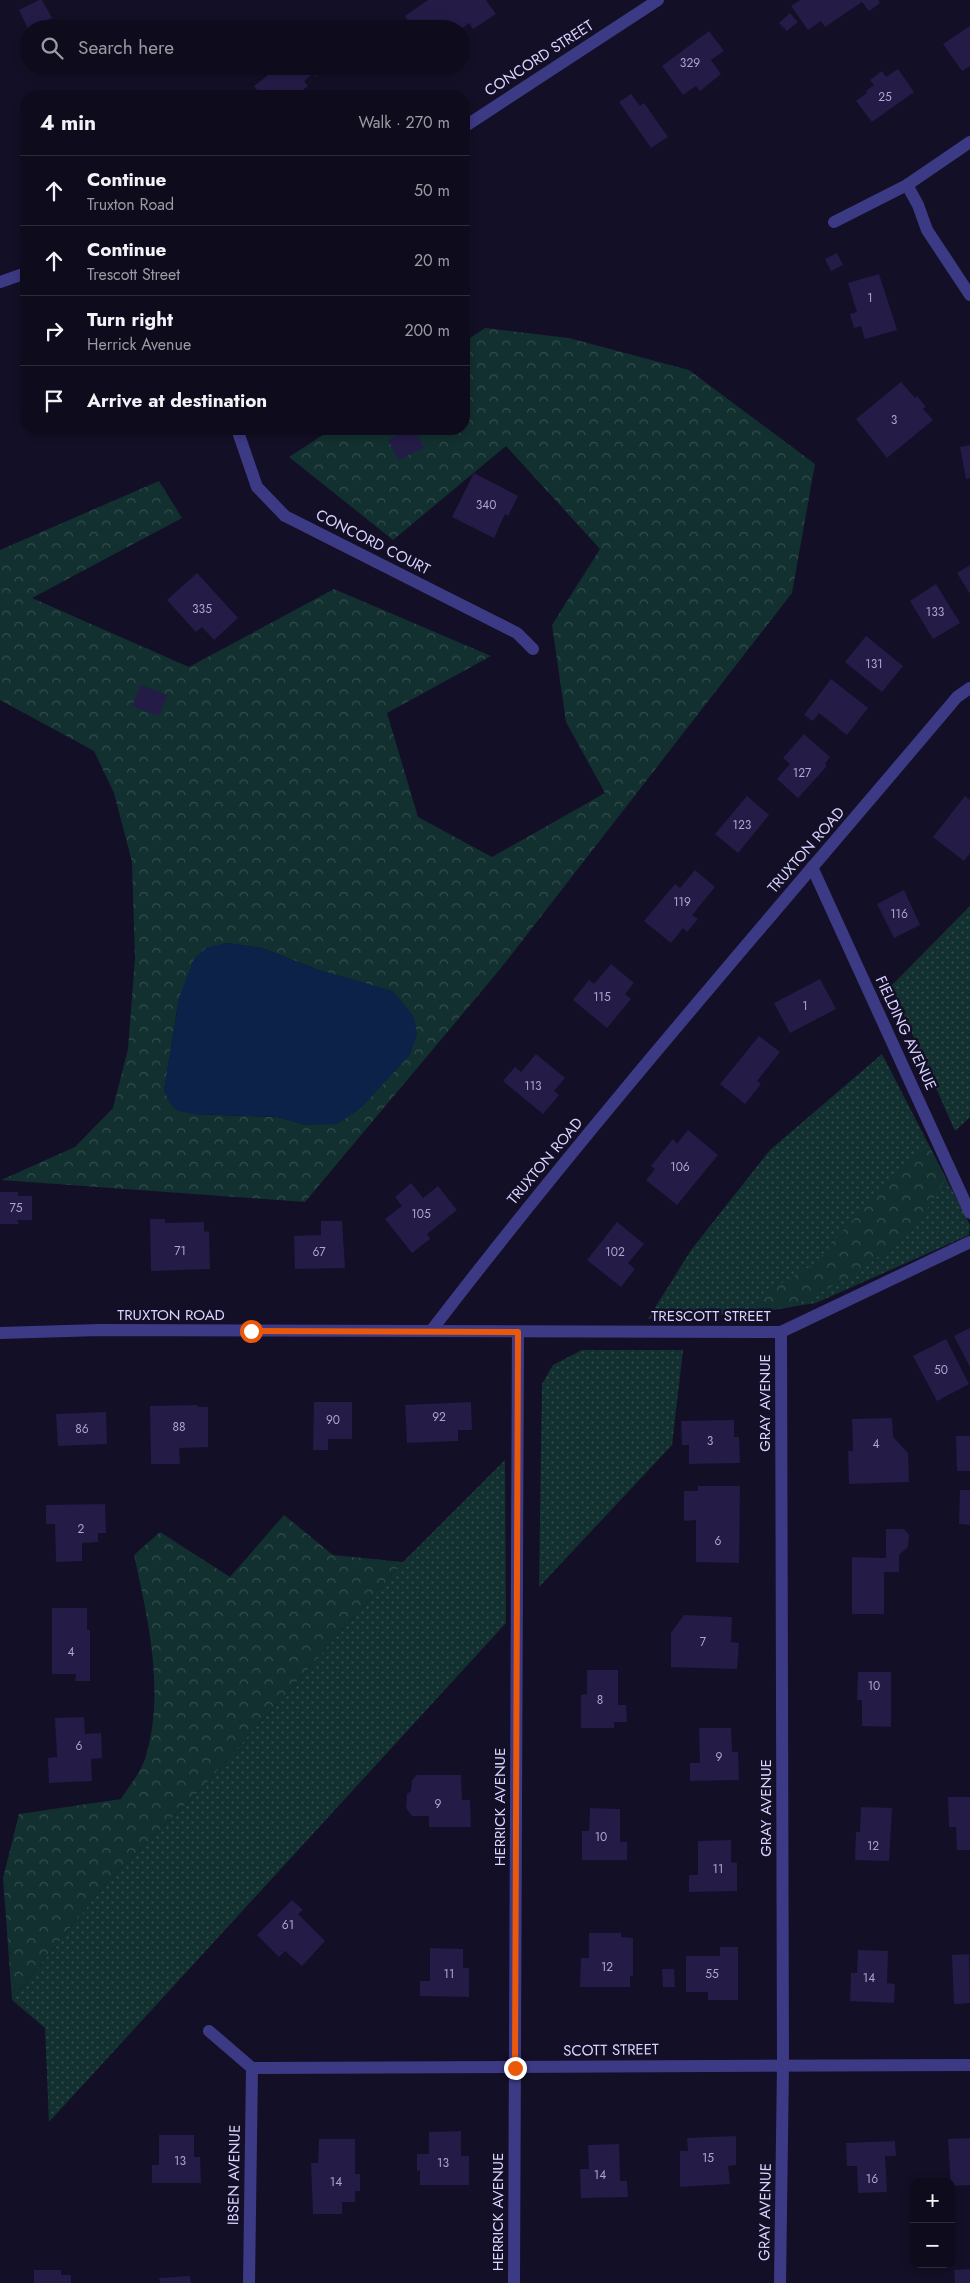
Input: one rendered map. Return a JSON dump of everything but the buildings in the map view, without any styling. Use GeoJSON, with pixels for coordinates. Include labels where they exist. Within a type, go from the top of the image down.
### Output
{"type":"FeatureCollection","features":[{"type":"Feature","properties":{"kind":"street","name":"CONCORD STREET"},"geometry":{"type":"LineString","coordinates":[[470,123],[658,0]]}},
{"type":"Feature","properties":{"kind":"street"},"geometry":{"type":"LineString","coordinates":[[834,222],[907,185],[970,142]]}},
{"type":"Feature","properties":{"kind":"street"},"geometry":{"type":"LineString","coordinates":[[907,185],[918,205],[927,230],[970,294]]}},
{"type":"Feature","properties":{"kind":"street"},"geometry":{"type":"LineString","coordinates":[[0,282],[20,275]]}},
{"type":"Feature","properties":{"kind":"street","name":"CONCORD COURT"},"geometry":{"type":"LineString","coordinates":[[239,435],[257,487],[285,516],[516,632],[533,649]]}},
{"type":"Feature","properties":{"kind":"street","name":"TRUXTON ROAD"},"geometry":{"type":"LineString","coordinates":[[0,1333],[100,1330],[431,1331],[509,1230],[812,866],[957,696],[970,688]]}},
{"type":"Feature","properties":{"kind":"street","name":"FIELDING AVENUE"},"geometry":{"type":"LineString","coordinates":[[812,866],[970,1213]]}},
{"type":"Feature","properties":{"kind":"street","name":"TRESCOTT STREET"},"geometry":{"type":"LineString","coordinates":[[431,1331],[782,1332],[970,1242]]}},
{"type":"Feature","properties":{"kind":"street","name":"HERRICK AVENUE"},"geometry":{"type":"LineString","coordinates":[[514,2283],[518,1332]]}},
{"type":"Feature","properties":{"kind":"street","name":"GRAY AVENUE"},"geometry":{"type":"LineString","coordinates":[[780,2283],[783,2065],[782,1332]]}},
{"type":"Feature","properties":{"kind":"street"},"geometry":{"type":"LineString","coordinates":[[209,2031],[252,2068]]}},
{"type":"Feature","properties":{"kind":"street","name":"SCOTT STREET"},"geometry":{"type":"LineString","coordinates":[[252,2068],[970,2065]]}},
{"type":"Feature","properties":{"kind":"street","name":"IBSEN AVENUE"},"geometry":{"type":"LineString","coordinates":[[249,2283],[252,2068]]}},
{"type":"Feature","properties":{"kind":"green space"},"geometry":{"type":"Polygon","coordinates":[[[485,328],[569,338],[689,370],[815,464],[792,593],[501,968],[305,1202],[1,1180],[75,1147],[113,1108],[128,1049],[135,958],[132,862],[114,793],[94,751],[0,700],[0,550],[159,481],[182,518],[32,598],[189,667],[334,589],[491,656],[387,713],[418,817],[492,857],[605,793],[566,722],[552,625],[600,549],[506,446],[393,540],[289,457],[323,435],[470,435],[470,338],[485,328]],[[226,943],[179,998],[164,1091],[193,1114],[277,1117],[306,1125],[316,969],[262,948],[226,943]]]}},
{"type":"Feature","properties":{"kind":"green space"},"geometry":{"type":"Polygon","coordinates":[[[970,906],[970,1117],[955,1131],[891,986],[970,906]]]}},
{"type":"Feature","properties":{"kind":"green space"},"geometry":{"type":"Polygon","coordinates":[[[882,1054],[970,1225],[969,1235],[816,1303],[750,1313],[648,1319],[691,1250],[770,1150],[882,1054]]]}},
{"type":"Feature","properties":{"kind":"green space"},"geometry":{"type":"Polygon","coordinates":[[[929,1146],[946,1178],[922,1217],[885,1252],[850,1277],[792,1307],[750,1313],[761,1295],[816,1263],[838,1236],[913,1158],[929,1146]]]}},
{"type":"Feature","properties":{"kind":"green space"},"geometry":{"type":"Polygon","coordinates":[[[582,1350],[683,1350],[672,1445],[539,1587],[542,1384],[553,1365],[582,1350]]]}},
{"type":"Feature","properties":{"kind":"green space"},"geometry":{"type":"Polygon","coordinates":[[[505,1460],[506,1623],[49,2122],[45,2028],[12,2000],[108,1881],[201,1789],[403,1562],[505,1460]]]}},
{"type":"Feature","properties":{"kind":"green space"},"geometry":{"type":"Polygon","coordinates":[[[284,1515],[333,1555],[403,1562],[201,1789],[108,1881],[12,2000],[3,1878],[19,1814],[121,1799],[138,1773],[146,1756],[152,1731],[154,1681],[149,1630],[134,1555],[160,1532],[230,1577],[284,1515]]]}},
{"type":"Feature","properties":{"kind":"water"},"geometry":{"type":"Polygon","coordinates":[[[226,943],[262,948],[316,969],[393,991],[414,1017],[417,1035],[409,1056],[360,1109],[337,1124],[306,1125],[277,1117],[193,1114],[178,1111],[171,1105],[164,1091],[179,998],[194,959],[206,948],[226,943]]]}},
{"type":"Feature","properties":{"kind":"route"},"geometry":{"type":"LineString","coordinates":[[251,1331],[518,1332],[515,2068]]}}]}
